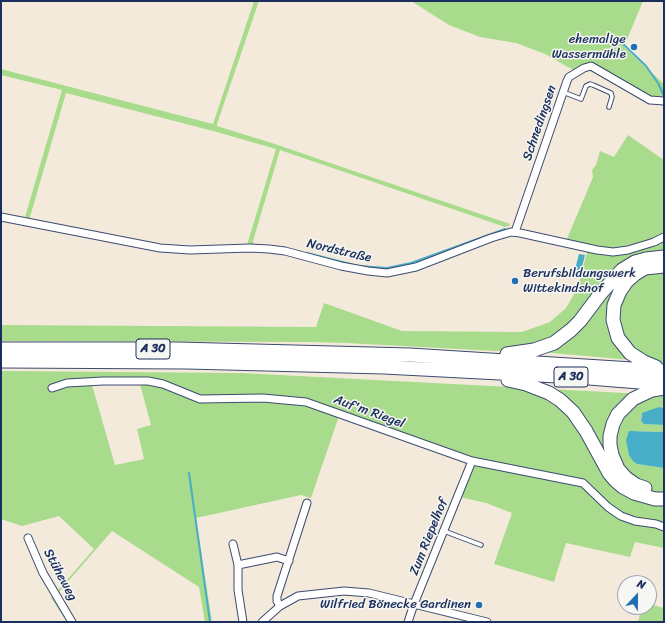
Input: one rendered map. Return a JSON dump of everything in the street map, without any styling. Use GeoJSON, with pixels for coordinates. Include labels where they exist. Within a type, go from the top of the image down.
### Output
{"type":"FeatureCollection","features":[{"type":"Feature","properties":{"kind":"highway"},"geometry":{"type":"LineString","coordinates":[[484,359],[493,354],[524,352],[554,342],[571,330],[580,321],[601,293],[622,270],[635,262],[646,258],[664,257]]}},
{"type":"Feature","properties":{"kind":"highway"},"geometry":{"type":"LineString","coordinates":[[664,266],[645,268],[627,281],[620,291],[614,305],[613,320],[618,338],[630,353],[644,362],[664,370]]}},
{"type":"Feature","properties":{"kind":"highway","name":"A 30"},"geometry":{"type":"LineString","coordinates":[[1,349],[170,349],[410,355],[664,370]]}},
{"type":"Feature","properties":{"kind":"highway","name":"A 30"},"geometry":{"type":"LineString","coordinates":[[1,361],[187,362],[384,367],[664,384]]}},
{"type":"Feature","properties":{"kind":"highway"},"geometry":{"type":"LineString","coordinates":[[477,372],[499,379],[526,384],[549,393],[560,400],[573,412],[586,431],[609,473],[615,480],[623,487],[634,493],[655,499],[664,499]]}},
{"type":"Feature","properties":{"kind":"highway"},"geometry":{"type":"LineString","coordinates":[[664,388],[652,390],[633,399],[624,406],[613,424],[610,436],[612,455],[618,469],[626,478],[636,485],[648,490],[664,492]]}},
{"type":"Feature","properties":{"kind":"street","name":"Schnedingsen"},"geometry":{"type":"LineString","coordinates":[[515,232],[569,77],[584,68],[591,66],[650,100],[664,101]]}},
{"type":"Feature","properties":{"kind":"street","name":"Nordstraße"},"geometry":{"type":"LineString","coordinates":[[1,217],[160,248],[190,250],[250,248],[269,249],[285,251],[341,266],[387,273],[416,267],[491,238],[515,232],[576,246],[613,252],[628,250],[654,242],[664,237]]}},
{"type":"Feature","properties":{"kind":"street","name":"Auf'm Riegel"},"geometry":{"type":"LineString","coordinates":[[52,388],[67,383],[103,381],[148,382],[168,386],[200,399],[263,398],[306,402],[472,461],[583,483],[608,507],[621,516],[635,521],[656,524],[664,527]]}},
{"type":"Feature","properties":{"kind":"street","name":"Zum Riepelhof"},"geometry":{"type":"LineString","coordinates":[[408,622],[472,461]]}},
{"type":"Feature","properties":{"kind":"street"},"geometry":{"type":"LineString","coordinates":[[280,606],[277,601],[277,596],[307,503]]}},
{"type":"Feature","properties":{"kind":"street","name":"Stüheweg"},"geometry":{"type":"LineString","coordinates":[[28,538],[43,573],[72,622]]}},
{"type":"Feature","properties":{"kind":"street"},"geometry":{"type":"LineString","coordinates":[[233,544],[238,566],[238,590],[243,622]]}},
{"type":"Feature","properties":{"kind":"street"},"geometry":{"type":"LineString","coordinates":[[238,566],[277,557],[289,561]]}},
{"type":"Feature","properties":{"kind":"street"},"geometry":{"type":"LineString","coordinates":[[262,622],[280,606],[298,596],[344,591],[369,593],[487,622]]}},
{"type":"Feature","properties":{"kind":"lane"},"geometry":{"type":"LineString","coordinates":[[563,92],[581,99],[586,86],[593,85],[611,93],[612,97],[609,106]]}},
{"type":"Feature","properties":{"kind":"lane"},"geometry":{"type":"LineString","coordinates":[[444,531],[481,545]]}},
{"type":"Feature","properties":{"kind":"green space"},"geometry":{"type":"Polygon","coordinates":[[[254,1],[259,1],[217,126],[278,145],[510,224],[509,226],[505,227],[280,150],[253,241],[254,245],[247,245],[276,149],[66,93],[30,217],[31,220],[25,217],[62,90],[1,75],[1,69],[213,124],[254,1]]]}},
{"type":"Feature","properties":{"kind":"green space"},"geometry":{"type":"Polygon","coordinates":[[[411,1],[643,1],[624,47],[664,84],[664,102],[651,99],[590,70],[584,69],[575,71],[545,54],[516,43],[480,37],[449,25],[411,1]]]}},
{"type":"Feature","properties":{"kind":"green space"},"geometry":{"type":"Polygon","coordinates":[[[628,135],[664,160],[664,232],[652,239],[612,248],[602,248],[567,239],[593,177],[592,170],[596,165],[600,151],[614,157],[628,135]]]}},
{"type":"Feature","properties":{"kind":"green space"},"geometry":{"type":"Polygon","coordinates":[[[664,241],[664,252],[647,252],[624,260],[576,318],[553,337],[515,349],[496,351],[308,342],[1,341],[1,325],[316,327],[324,303],[402,331],[522,332],[550,322],[566,308],[578,287],[587,252],[608,256],[644,249],[664,241]]]}},
{"type":"Feature","properties":{"kind":"green space"},"geometry":{"type":"Polygon","coordinates":[[[664,271],[664,363],[656,362],[633,349],[622,336],[617,320],[623,293],[644,273],[664,271]]]}},
{"type":"Feature","properties":{"kind":"green space"},"geometry":{"type":"Polygon","coordinates":[[[617,279],[609,303],[632,360],[540,352],[617,279]]]}},
{"type":"Feature","properties":{"kind":"green space"},"geometry":{"type":"Polygon","coordinates":[[[1,371],[241,373],[664,395],[664,408],[659,407],[641,415],[641,421],[644,424],[664,425],[664,432],[637,431],[637,464],[664,468],[664,548],[635,542],[630,557],[566,543],[554,582],[494,564],[512,513],[486,503],[460,497],[467,465],[466,463],[339,416],[311,498],[301,495],[196,518],[212,622],[205,622],[199,587],[112,531],[58,593],[76,622],[67,622],[51,598],[94,549],[59,516],[22,526],[1,519],[1,371]],[[140,384],[92,385],[115,465],[144,459],[137,429],[151,425],[140,384]]]}},
{"type":"Feature","properties":{"kind":"green space"},"geometry":{"type":"Polygon","coordinates":[[[657,606],[664,608],[664,622],[638,622],[640,615],[657,615],[657,606]]]}},
{"type":"Feature","properties":{"kind":"water"},"geometry":{"type":"Polygon","coordinates":[[[579,254],[585,255],[580,275],[574,273],[579,254]]]}},
{"type":"Feature","properties":{"kind":"water"},"geometry":{"type":"Polygon","coordinates":[[[659,407],[664,408],[664,425],[644,424],[641,421],[642,413],[659,407]]]}},
{"type":"Feature","properties":{"kind":"water"},"geometry":{"type":"Polygon","coordinates":[[[629,431],[664,432],[664,468],[637,464],[633,461],[629,455],[626,440],[629,431]]]}},
{"type":"Feature","properties":{"kind":"waterway"},"geometry":{"type":"LineString","coordinates":[[621,42],[646,66],[658,83],[664,96]]}},
{"type":"Feature","properties":{"kind":"waterway"},"geometry":{"type":"LineString","coordinates":[[307,253],[358,266],[387,268],[411,263],[505,229]]}},
{"type":"Feature","properties":{"kind":"waterway"},"geometry":{"type":"LineString","coordinates":[[189,473],[210,622]]}},
{"type":"Feature","properties":{"kind":"place","name":"ehemalige Wassermühle"},"geometry":{"type":"Point","coordinates":[634,47]}},
{"type":"Feature","properties":{"kind":"place","name":"Berufsbildungswerk Wittekindshof"},"geometry":{"type":"Point","coordinates":[515,281]}},
{"type":"Feature","properties":{"kind":"place","name":"Wilfried Bönecke Gardinen"},"geometry":{"type":"Point","coordinates":[479,605]}}]}
